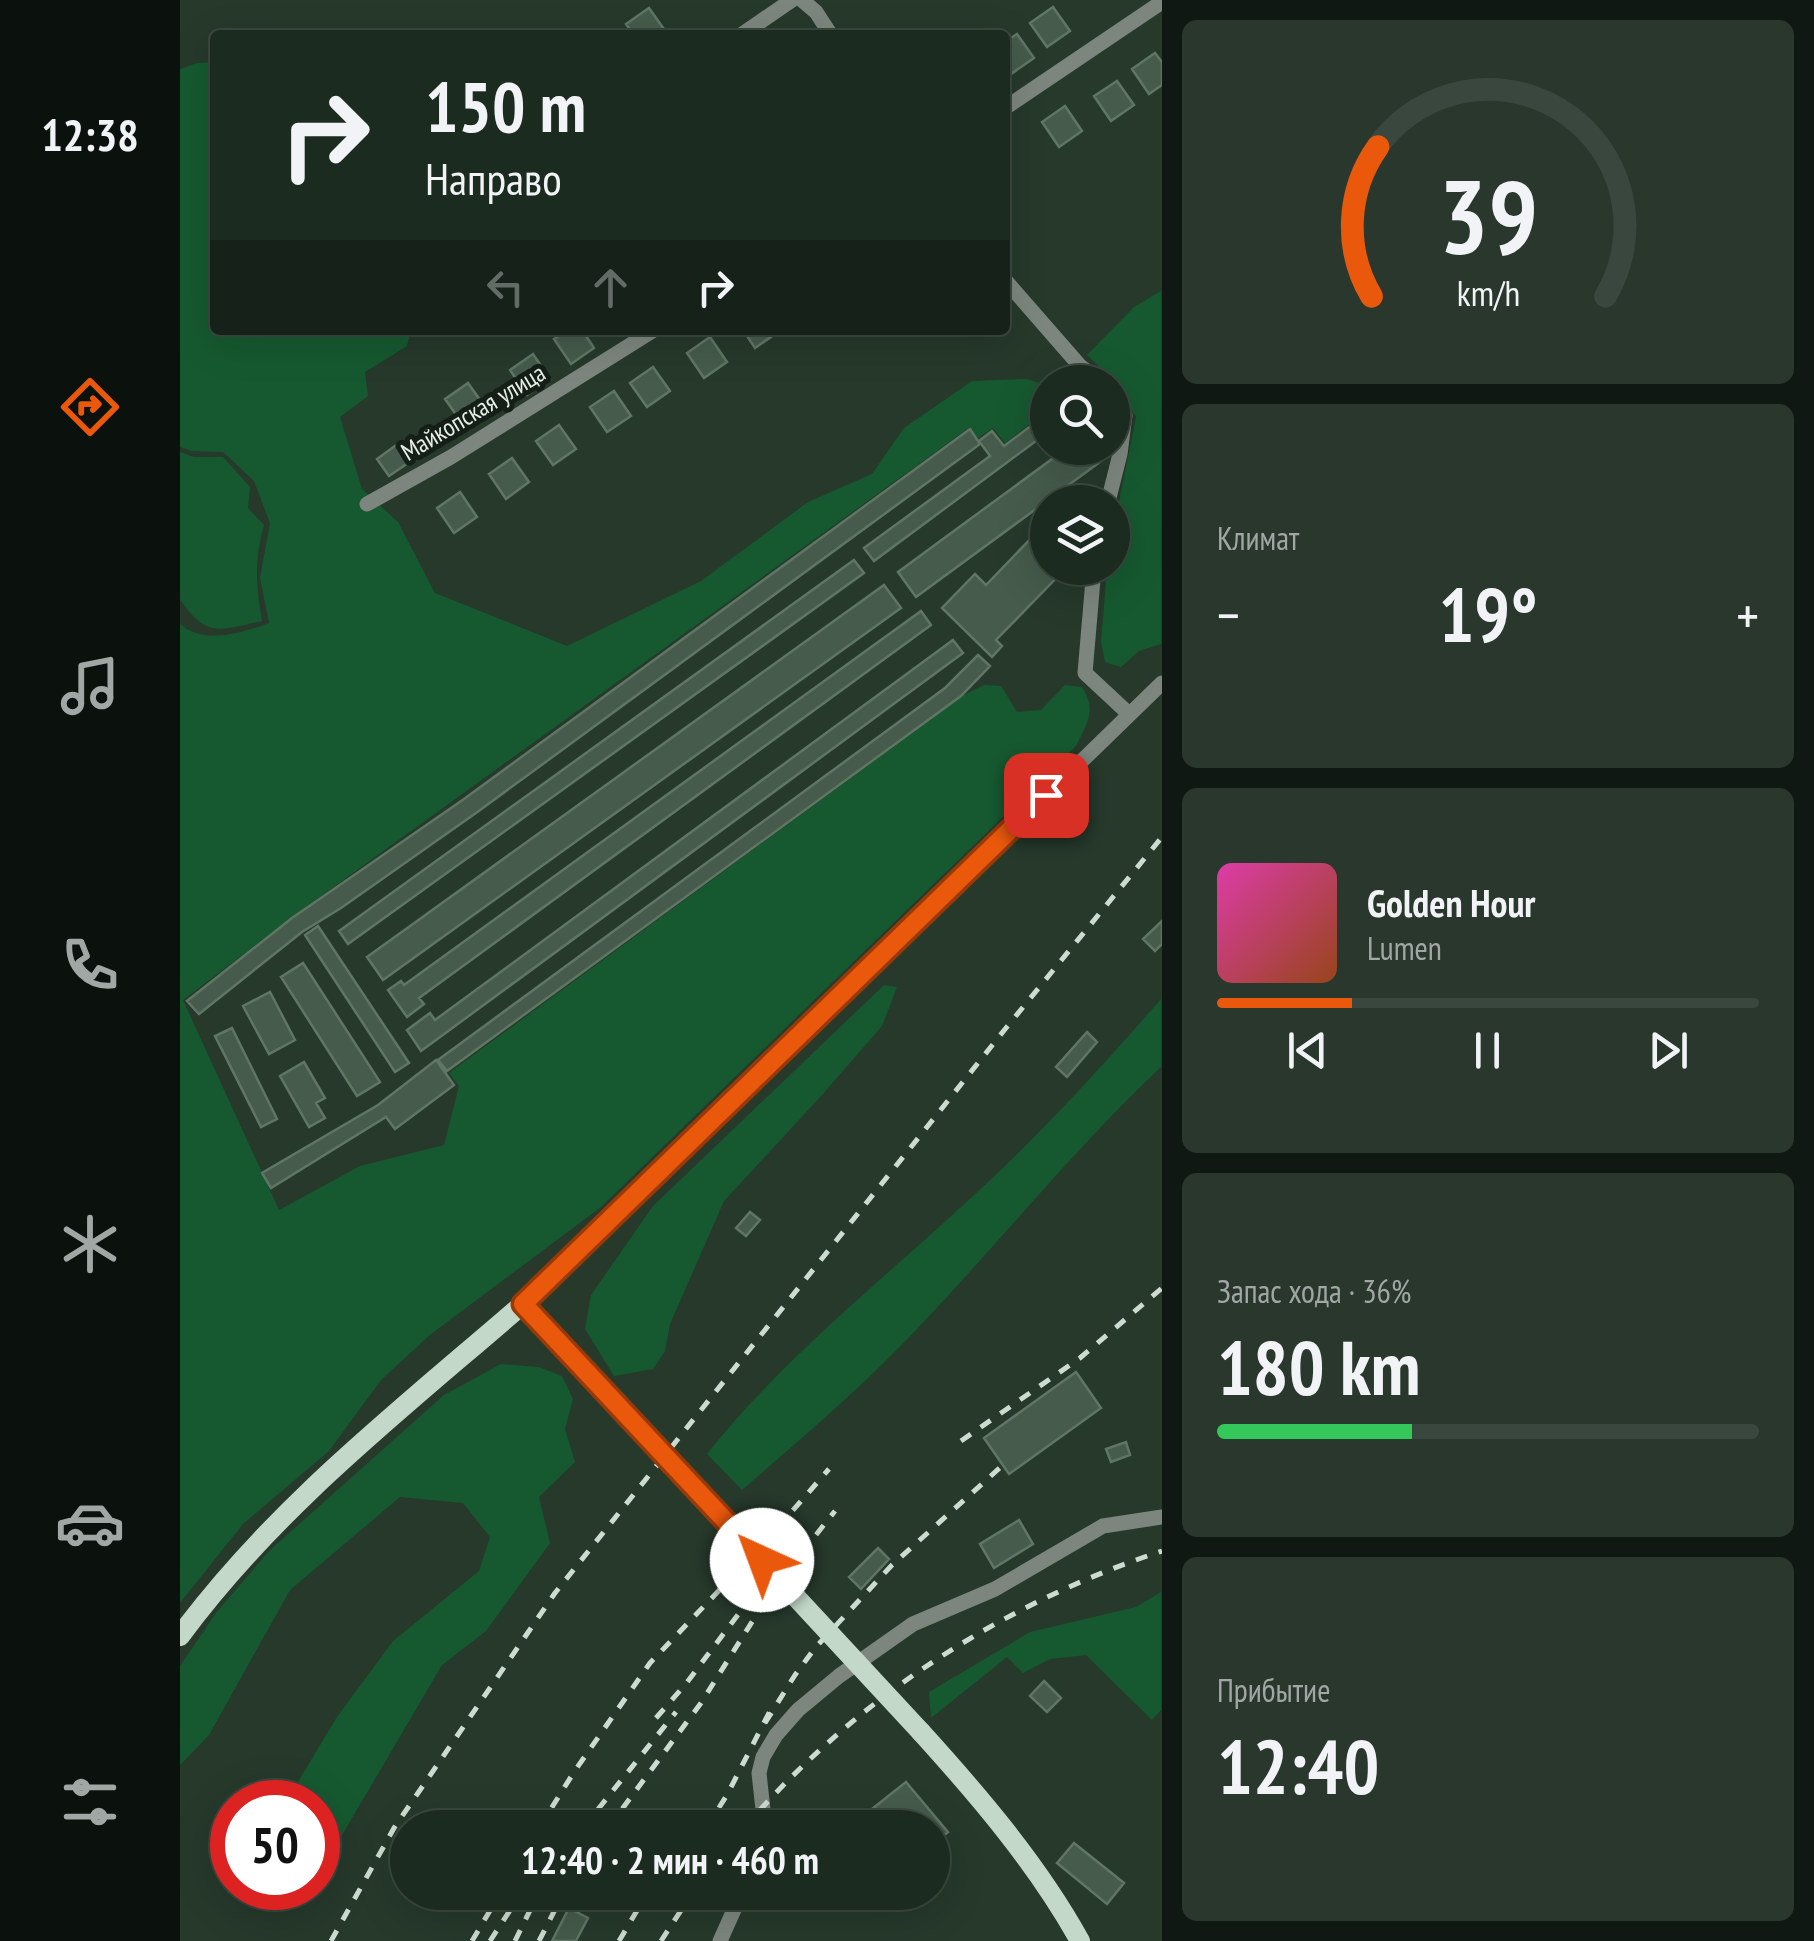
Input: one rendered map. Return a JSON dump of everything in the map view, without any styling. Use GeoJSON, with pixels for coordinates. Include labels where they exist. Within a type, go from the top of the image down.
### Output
{"type":"FeatureCollection","features":[{"type":"Feature","properties":{"kind":"main road"},"geometry":{"type":"LineString","coordinates":[[180,1636],[258,1542],[326,1475],[523,1304],[921,1732],[984,1805],[1064,1912],[1080,1941]]}},
{"type":"Feature","properties":{"kind":"street"},"geometry":{"type":"LineString","coordinates":[[748,30],[792,0]]}},
{"type":"Feature","properties":{"kind":"street"},"geometry":{"type":"LineString","coordinates":[[802,0],[828,30]]}},
{"type":"Feature","properties":{"kind":"street"},"geometry":{"type":"LineString","coordinates":[[1010,105],[1162,2]]}},
{"type":"Feature","properties":{"kind":"street"},"geometry":{"type":"LineString","coordinates":[[1010,286],[1079,365]]}},
{"type":"Feature","properties":{"kind":"street","name":"Майкопская улица"},"geometry":{"type":"LineString","coordinates":[[367,504],[451,457],[646,335]]}},
{"type":"Feature","properties":{"kind":"street"},"geometry":{"type":"LineString","coordinates":[[1093,585],[1085,673],[1128,714]]}},
{"type":"Feature","properties":{"kind":"street"},"geometry":{"type":"LineString","coordinates":[[523,1304],[1162,683]]}},
{"type":"Feature","properties":{"kind":"street"},"geometry":{"type":"LineString","coordinates":[[763,1810],[759,1773],[763,1756],[798,1710],[839,1676],[913,1624],[995,1589],[1104,1526],[1162,1517]]}},
{"type":"Feature","properties":{"kind":"street"},"geometry":{"type":"LineString","coordinates":[[720,1941],[734,1910]]}},
{"type":"Feature","properties":{"kind":"green space"},"geometry":{"type":"Polygon","coordinates":[[[210,62],[210,335],[410,335],[407,346],[365,372],[368,396],[340,417],[362,489],[398,522],[435,593],[567,646],[701,581],[808,502],[872,474],[904,428],[972,381],[1030,380],[1030,424],[1005,443],[993,428],[978,438],[970,427],[183,1000],[279,1210],[360,1166],[444,1145],[459,1086],[449,1073],[964,695],[984,685],[1001,686],[1017,712],[1041,710],[1065,685],[1082,687],[1090,710],[1076,746],[601,1207],[431,1334],[381,1380],[329,1451],[243,1524],[180,1603],[180,624],[212,636],[269,623],[260,578],[270,523],[254,481],[223,452],[180,447],[180,69],[210,62]]]}},
{"type":"Feature","properties":{"kind":"green space"},"geometry":{"type":"Polygon","coordinates":[[[1161,291],[1161,644],[1139,651],[1121,667],[1105,662],[1101,642],[1106,585],[1130,585],[1130,485],[1122,485],[1126,465],[1130,465],[1136,417],[1130,408],[1130,365],[1097,365],[1087,355],[1134,307],[1161,291]]]}},
{"type":"Feature","properties":{"kind":"green space"},"geometry":{"type":"Polygon","coordinates":[[[180,452],[194,457],[223,457],[250,487],[248,508],[264,525],[257,573],[262,621],[225,629],[207,626],[180,599],[180,452]]]}},
{"type":"Feature","properties":{"kind":"green space"},"geometry":{"type":"Polygon","coordinates":[[[884,985],[897,987],[882,1026],[724,1201],[670,1324],[665,1351],[653,1369],[614,1376],[585,1329],[591,1295],[653,1206],[884,985]]]}},
{"type":"Feature","properties":{"kind":"green space"},"geometry":{"type":"Polygon","coordinates":[[[1161,999],[1161,1067],[895,1351],[742,1490],[707,1454],[738,1417],[806,1347],[1010,1161],[1161,999]]]}},
{"type":"Feature","properties":{"kind":"green space"},"geometry":{"type":"Polygon","coordinates":[[[501,1364],[539,1367],[562,1376],[573,1399],[565,1429],[575,1462],[539,1497],[550,1543],[486,1631],[442,1665],[340,1839],[340,1780],[299,1780],[337,1717],[393,1641],[479,1571],[490,1537],[463,1503],[400,1497],[290,1590],[209,1735],[180,1765],[180,1666],[216,1613],[269,1551],[444,1395],[501,1364]]]}},
{"type":"Feature","properties":{"kind":"green space"},"geometry":{"type":"Polygon","coordinates":[[[1161,1592],[1161,1710],[1152,1720],[1086,1655],[1050,1659],[1023,1673],[1007,1657],[931,1718],[929,1692],[1030,1632],[1136,1607],[1161,1592]]]}},
{"type":"Feature","properties":{"kind":"building"},"geometry":{"type":"Polygon","coordinates":[[[1053,7],[1070,31],[1047,47],[1030,23],[1053,7]]]}},
{"type":"Feature","properties":{"kind":"building"},"geometry":{"type":"Polygon","coordinates":[[[649,8],[665,30],[630,30],[626,24],[649,8]]]}},
{"type":"Feature","properties":{"kind":"building"},"geometry":{"type":"Polygon","coordinates":[[[1017,34],[1034,58],[1011,74],[1010,73],[1010,39],[1017,34]]]}},
{"type":"Feature","properties":{"kind":"building"},"geometry":{"type":"Polygon","coordinates":[[[1155,53],[1162,62],[1162,85],[1149,94],[1132,69],[1155,53]]]}},
{"type":"Feature","properties":{"kind":"building"},"geometry":{"type":"Polygon","coordinates":[[[1117,81],[1134,105],[1111,121],[1094,96],[1117,81]]]}},
{"type":"Feature","properties":{"kind":"building"},"geometry":{"type":"Polygon","coordinates":[[[1065,106],[1082,131],[1059,147],[1042,122],[1065,106]]]}},
{"type":"Feature","properties":{"kind":"building"},"geometry":{"type":"Polygon","coordinates":[[[560,335],[585,335],[594,348],[571,364],[554,339],[560,335]]]}},
{"type":"Feature","properties":{"kind":"building"},"geometry":{"type":"Polygon","coordinates":[[[746,335],[774,335],[755,348],[746,335]]]}},
{"type":"Feature","properties":{"kind":"building"},"geometry":{"type":"Polygon","coordinates":[[[710,337],[727,362],[704,378],[687,353],[710,337]]]}},
{"type":"Feature","properties":{"kind":"building"},"geometry":{"type":"Polygon","coordinates":[[[533,354],[550,379],[527,395],[510,370],[533,354]]]}},
{"type":"Feature","properties":{"kind":"building"},"geometry":{"type":"Polygon","coordinates":[[[653,367],[670,391],[647,407],[630,383],[653,367]]]}},
{"type":"Feature","properties":{"kind":"building"},"geometry":{"type":"Polygon","coordinates":[[[468,383],[485,407],[462,423],[445,399],[468,383]]]}},
{"type":"Feature","properties":{"kind":"building"},"geometry":{"type":"Polygon","coordinates":[[[614,391],[631,416],[607,432],[590,407],[614,391]]]}},
{"type":"Feature","properties":{"kind":"building"},"geometry":{"type":"Polygon","coordinates":[[[559,425],[576,449],[553,465],[536,441],[559,425]]]}},
{"type":"Feature","properties":{"kind":"building"},"geometry":{"type":"Polygon","coordinates":[[[1030,426],[1030,445],[874,561],[864,548],[990,456],[979,441],[992,431],[1004,446],[1030,426]]]}},
{"type":"Feature","properties":{"kind":"building"},"geometry":{"type":"Polygon","coordinates":[[[970,429],[980,444],[476,813],[302,932],[199,1014],[187,1001],[292,918],[464,799],[970,429]]]}},
{"type":"Feature","properties":{"kind":"building"},"geometry":{"type":"Polygon","coordinates":[[[399,443],[411,461],[389,476],[377,459],[399,443]]]}},
{"type":"Feature","properties":{"kind":"building"},"geometry":{"type":"Polygon","coordinates":[[[512,458],[529,482],[506,499],[489,474],[512,458]]]}},
{"type":"Feature","properties":{"kind":"building"},"geometry":{"type":"Polygon","coordinates":[[[1044,465],[1096,465],[1069,485],[1030,485],[1030,513],[916,597],[898,572],[1044,465]]]}},
{"type":"Feature","properties":{"kind":"building"},"geometry":{"type":"Polygon","coordinates":[[[460,492],[477,517],[454,533],[437,508],[460,492]]]}},
{"type":"Feature","properties":{"kind":"building"},"geometry":{"type":"Polygon","coordinates":[[[1030,539],[1030,585],[1049,585],[996,640],[1002,646],[992,657],[942,608],[975,574],[986,585],[1030,539]]]}},
{"type":"Feature","properties":{"kind":"building"},"geometry":{"type":"Polygon","coordinates":[[[854,560],[864,573],[348,944],[339,931],[854,560]]]}},
{"type":"Feature","properties":{"kind":"building"},"geometry":{"type":"Polygon","coordinates":[[[884,585],[901,608],[383,980],[367,957],[884,585]]]}},
{"type":"Feature","properties":{"kind":"building"},"geometry":{"type":"Polygon","coordinates":[[[921,611],[931,625],[419,998],[424,1004],[407,1017],[388,990],[401,981],[404,985],[921,611]]]}},
{"type":"Feature","properties":{"kind":"building"},"geometry":{"type":"Polygon","coordinates":[[[953,640],[963,653],[421,1051],[407,1030],[430,1013],[435,1020],[953,640]]]}},
{"type":"Feature","properties":{"kind":"building"},"geometry":{"type":"Polygon","coordinates":[[[978,655],[990,666],[961,696],[447,1071],[438,1060],[945,688],[978,655]]]}},
{"type":"Feature","properties":{"kind":"building"},"geometry":{"type":"Polygon","coordinates":[[[1162,921],[1162,944],[1155,951],[1143,939],[1162,921]]]}},
{"type":"Feature","properties":{"kind":"building"},"geometry":{"type":"Polygon","coordinates":[[[318,926],[409,1063],[395,1072],[305,935],[318,926]]]}},
{"type":"Feature","properties":{"kind":"building"},"geometry":{"type":"Polygon","coordinates":[[[303,963],[380,1082],[357,1096],[281,977],[303,963]]]}},
{"type":"Feature","properties":{"kind":"building"},"geometry":{"type":"Polygon","coordinates":[[[270,992],[295,1040],[269,1054],[243,1006],[270,992]]]}},
{"type":"Feature","properties":{"kind":"building"},"geometry":{"type":"Polygon","coordinates":[[[232,1028],[277,1119],[261,1127],[215,1036],[232,1028]]]}},
{"type":"Feature","properties":{"kind":"building"},"geometry":{"type":"Polygon","coordinates":[[[1087,1032],[1097,1042],[1067,1077],[1056,1067],[1087,1032]]]}},
{"type":"Feature","properties":{"kind":"building"},"geometry":{"type":"Polygon","coordinates":[[[436,1060],[454,1085],[395,1129],[386,1117],[271,1188],[262,1173],[378,1105],[436,1060]]]}},
{"type":"Feature","properties":{"kind":"building"},"geometry":{"type":"Polygon","coordinates":[[[304,1062],[325,1098],[316,1103],[325,1118],[309,1127],[280,1076],[304,1062]]]}},
{"type":"Feature","properties":{"kind":"building"},"geometry":{"type":"Polygon","coordinates":[[[750,1212],[760,1220],[746,1236],[736,1228],[750,1212]]]}},
{"type":"Feature","properties":{"kind":"building"},"geometry":{"type":"Polygon","coordinates":[[[1076,1372],[1101,1408],[1009,1474],[984,1438],[1076,1372]]]}},
{"type":"Feature","properties":{"kind":"building"},"geometry":{"type":"Polygon","coordinates":[[[1126,1442],[1130,1455],[1111,1462],[1106,1449],[1126,1442]]]}},
{"type":"Feature","properties":{"kind":"building"},"geometry":{"type":"Polygon","coordinates":[[[1019,1520],[1033,1544],[994,1568],[980,1544],[1019,1520]]]}},
{"type":"Feature","properties":{"kind":"building"},"geometry":{"type":"Polygon","coordinates":[[[878,1548],[889,1559],[861,1589],[849,1577],[878,1548]]]}},
{"type":"Feature","properties":{"kind":"building"},"geometry":{"type":"Polygon","coordinates":[[[1044,1681],[1061,1698],[1047,1712],[1030,1696],[1044,1681]]]}},
{"type":"Feature","properties":{"kind":"building"},"geometry":{"type":"Polygon","coordinates":[[[906,1782],[930,1810],[873,1810],[906,1782]]]}},
{"type":"Feature","properties":{"kind":"building"},"geometry":{"type":"Polygon","coordinates":[[[1074,1843],[1124,1883],[1107,1904],[1057,1863],[1074,1843]]]}},
{"type":"Feature","properties":{"kind":"building"},"geometry":{"type":"Polygon","coordinates":[[[568,1910],[588,1918],[576,1941],[552,1941],[568,1910]]]}},
{"type":"Feature","properties":{"kind":"railway"},"geometry":{"type":"LineString","coordinates":[[331,1941],[394,1828],[555,1593],[1162,837]]}},
{"type":"Feature","properties":{"kind":"railway"},"geometry":{"type":"LineString","coordinates":[[961,1441],[1080,1358],[1162,1288]]}},
{"type":"Feature","properties":{"kind":"railway"},"geometry":{"type":"LineString","coordinates":[[765,1723],[815,1648],[892,1565],[1003,1465]]}},
{"type":"Feature","properties":{"kind":"railway"},"geometry":{"type":"LineString","coordinates":[[550,1810],[650,1663],[829,1469]]}},
{"type":"Feature","properties":{"kind":"railway"},"geometry":{"type":"LineString","coordinates":[[621,1810],[701,1703],[772,1590],[835,1511]]}},
{"type":"Feature","properties":{"kind":"railway"},"geometry":{"type":"LineString","coordinates":[[760,1810],[834,1738],[934,1661],[1044,1599],[1162,1551]]}},
{"type":"Feature","properties":{"kind":"railway"},"geometry":{"type":"LineString","coordinates":[[656,1718],[752,1596]]}},
{"type":"Feature","properties":{"kind":"railway"},"geometry":{"type":"LineString","coordinates":[[717,1810],[771,1709]]}},
{"type":"Feature","properties":{"kind":"railway"},"geometry":{"type":"LineString","coordinates":[[597,1810],[676,1712]]}},
{"type":"Feature","properties":{"kind":"railway"},"geometry":{"type":"LineString","coordinates":[[472,1941],[490,1910]]}},
{"type":"Feature","properties":{"kind":"railway"},"geometry":{"type":"LineString","coordinates":[[490,1941],[510,1910]]}},
{"type":"Feature","properties":{"kind":"railway"},"geometry":{"type":"LineString","coordinates":[[515,1941],[530,1910]]}},
{"type":"Feature","properties":{"kind":"railway"},"geometry":{"type":"LineString","coordinates":[[539,1941],[555,1910]]}},
{"type":"Feature","properties":{"kind":"railway"},"geometry":{"type":"LineString","coordinates":[[619,1941],[637,1910]]}},
{"type":"Feature","properties":{"kind":"railway"},"geometry":{"type":"LineString","coordinates":[[661,1941],[681,1910]]}},
{"type":"Feature","properties":{"kind":"route"},"geometry":{"type":"LineString","coordinates":[[762,1560],[523,1304],[1046,795]]}}]}
